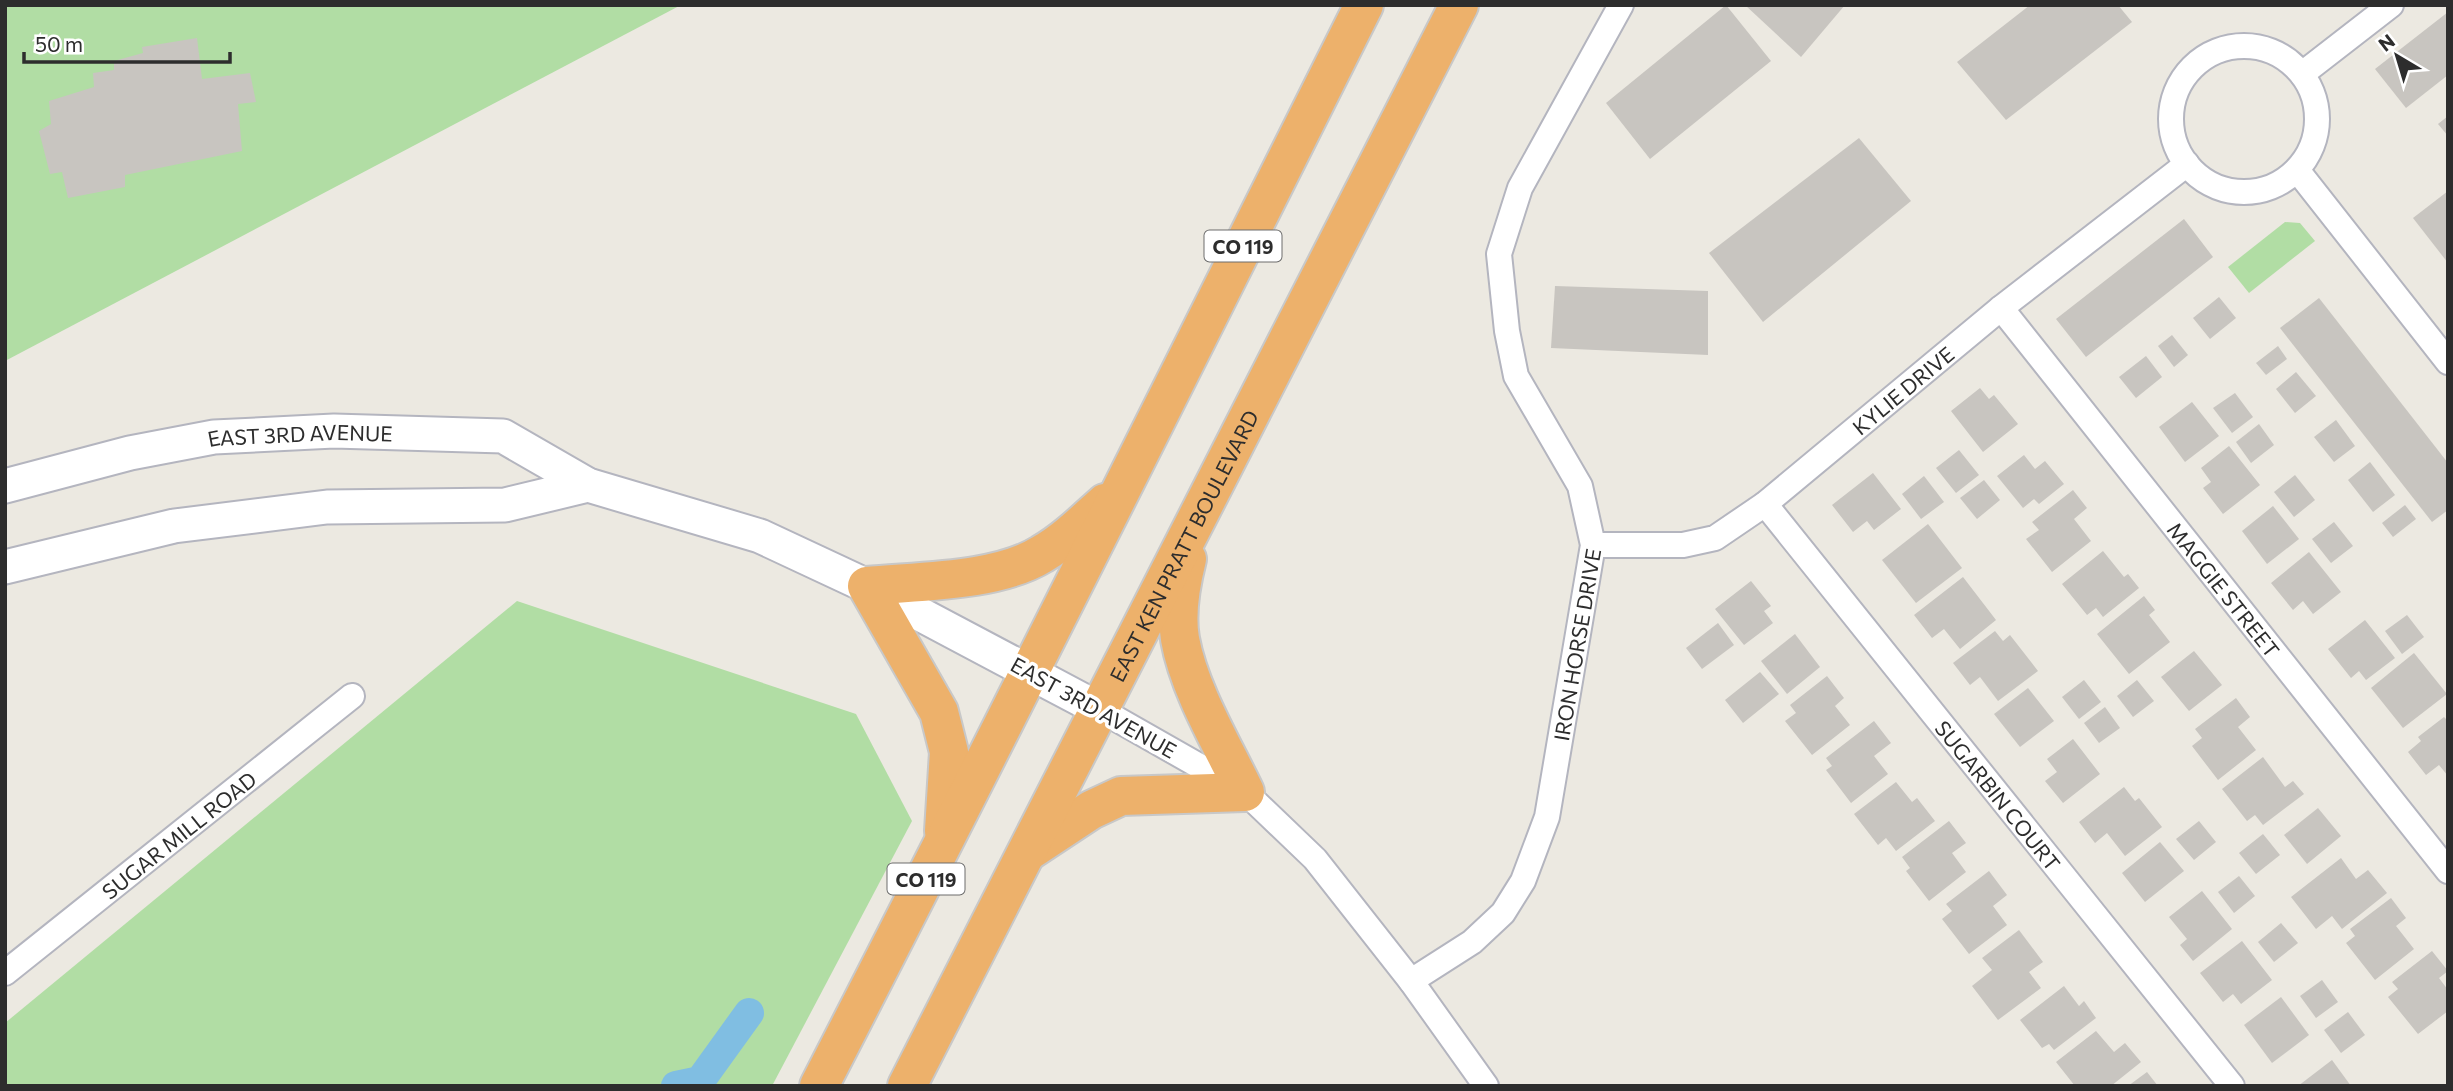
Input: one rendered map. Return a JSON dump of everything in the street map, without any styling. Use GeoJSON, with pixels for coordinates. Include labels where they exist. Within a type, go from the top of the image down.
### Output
{"type":"FeatureCollection","features":[{"type":"Feature","properties":{"kind":"highway","name":"CO 119"},"geometry":{"type":"LineString","coordinates":[[819,1086],[1032,673],[1364,5]]}},
{"type":"Feature","properties":{"kind":"highway","name":"EAST KEN PRATT BOULEVARD"},"geometry":{"type":"LineString","coordinates":[[907,1086],[1459,5]]}},
{"type":"Feature","properties":{"kind":"highway"},"geometry":{"type":"LineString","coordinates":[[942,847],[949,752],[939,712],[867,586],[1006,569],[1040,556],[1062,541],[1122,488]]}},
{"type":"Feature","properties":{"kind":"highway"},"geometry":{"type":"LineString","coordinates":[[1025,854],[1091,810],[1121,796],[1245,792],[1198,695],[1180,639],[1182,580],[1195,523]]}},
{"type":"Feature","properties":{"kind":"main road","name":"EAST 3RD AVENUE"},"geometry":{"type":"LineString","coordinates":[[5,486],[130,453],[214,437],[334,430],[503,436],[588,485],[760,536],[867,586],[1099,709]]}},
{"type":"Feature","properties":{"kind":"main road"},"geometry":{"type":"LineString","coordinates":[[5,567],[174,526],[327,507],[505,505],[588,485]]}},
{"type":"Feature","properties":{"kind":"street","name":"IRON HORSE DRIVE"},"geometry":{"type":"LineString","coordinates":[[1411,981],[1472,942],[1503,913],[1523,881],[1547,817],[1593,545],[1580,486],[1516,376],[1507,331],[1499,254],[1520,188],[1621,5]]}},
{"type":"Feature","properties":{"kind":"street"},"geometry":{"type":"LineString","coordinates":[[2302,74],[2391,5]]}},
{"type":"Feature","properties":{"kind":"street"},"geometry":{"type":"LineString","coordinates":[[2246,46],[2271,51],[2293,64],[2302,74],[2316,104],[2317,129],[2309,153],[2297,170],[2270,188],[2245,193],[2220,189],[2198,177],[2181,157],[2171,129],[2173,103],[2183,80],[2200,61],[2221,50],[2246,46]]}},
{"type":"Feature","properties":{"kind":"street","name":"KYLIE DRIVE"},"geometry":{"type":"LineString","coordinates":[[1593,545],[1683,545],[1715,538],[1765,504],[2001,308],[2187,164]]}},
{"type":"Feature","properties":{"kind":"street"},"geometry":{"type":"LineString","coordinates":[[2297,170],[2448,362]]}},
{"type":"Feature","properties":{"kind":"street","name":"MAGGIE STREET"},"geometry":{"type":"LineString","coordinates":[[2001,308],[2448,871]]}},
{"type":"Feature","properties":{"kind":"street","name":"SUGARBIN COURT"},"geometry":{"type":"LineString","coordinates":[[1765,504],[2232,1086]]}},
{"type":"Feature","properties":{"kind":"street","name":"SUGAR MILL ROAD"},"geometry":{"type":"LineString","coordinates":[[5,973],[352,696]]}},
{"type":"Feature","properties":{"kind":"street","name":"EAST 3RD AVENUE"},"geometry":{"type":"LineString","coordinates":[[1099,709],[1245,792],[1315,859],[1411,981],[1486,1086]]}},
{"type":"Feature","properties":{"kind":"green space"},"geometry":{"type":"Polygon","coordinates":[[[5,5],[681,5],[5,361],[5,5]]]}},
{"type":"Feature","properties":{"kind":"green space"},"geometry":{"type":"Polygon","coordinates":[[[2285,222],[2300,223],[2315,241],[2249,293],[2228,267],[2285,222]]]}},
{"type":"Feature","properties":{"kind":"green space"},"geometry":{"type":"Polygon","coordinates":[[[517,601],[856,714],[912,821],[772,1086],[5,1086],[5,1023],[517,601]]]}},
{"type":"Feature","properties":{"kind":"building"},"geometry":{"type":"Polygon","coordinates":[[[1726,5],[1771,61],[1650,159],[1606,103],[1726,5]]]}},
{"type":"Feature","properties":{"kind":"building"},"geometry":{"type":"Polygon","coordinates":[[[1745,5],[1845,5],[1801,57],[1745,5]]]}},
{"type":"Feature","properties":{"kind":"building"},"geometry":{"type":"Polygon","coordinates":[[[2030,5],[2118,5],[2132,22],[2006,120],[1957,62],[2030,5]]]}},
{"type":"Feature","properties":{"kind":"building"},"geometry":{"type":"Polygon","coordinates":[[[2448,12],[2448,75],[2406,108],[2375,69],[2448,12]]]}},
{"type":"Feature","properties":{"kind":"building"},"geometry":{"type":"Polygon","coordinates":[[[197,38],[202,79],[250,73],[256,102],[238,104],[242,151],[125,175],[125,187],[68,198],[62,172],[50,174],[39,131],[51,124],[49,101],[94,87],[93,73],[114,70],[114,61],[143,53],[142,47],[197,38]]]}},
{"type":"Feature","properties":{"kind":"building"},"geometry":{"type":"Polygon","coordinates":[[[2448,116],[2448,136],[2438,124],[2448,116]]]}},
{"type":"Feature","properties":{"kind":"building"},"geometry":{"type":"Polygon","coordinates":[[[1859,138],[1911,201],[1763,322],[1709,253],[1859,138]]]}},
{"type":"Feature","properties":{"kind":"building"},"geometry":{"type":"Polygon","coordinates":[[[2448,191],[2448,263],[2413,218],[2448,191]]]}},
{"type":"Feature","properties":{"kind":"building"},"geometry":{"type":"Polygon","coordinates":[[[2184,219],[2213,257],[2086,357],[2056,319],[2184,219]]]}},
{"type":"Feature","properties":{"kind":"building"},"geometry":{"type":"Polygon","coordinates":[[[1555,286],[1708,291],[1708,355],[1551,348],[1555,286]]]}},
{"type":"Feature","properties":{"kind":"building"},"geometry":{"type":"Polygon","coordinates":[[[2219,297],[2236,318],[2210,339],[2193,318],[2219,297]]]}},
{"type":"Feature","properties":{"kind":"building"},"geometry":{"type":"Polygon","coordinates":[[[2319,298],[2448,463],[2448,510],[2432,522],[2280,328],[2319,298]]]}},
{"type":"Feature","properties":{"kind":"building"},"geometry":{"type":"Polygon","coordinates":[[[2172,335],[2188,355],[2174,367],[2158,346],[2172,335]]]}},
{"type":"Feature","properties":{"kind":"building"},"geometry":{"type":"Polygon","coordinates":[[[2278,346],[2287,359],[2266,375],[2256,363],[2278,346]]]}},
{"type":"Feature","properties":{"kind":"building"},"geometry":{"type":"Polygon","coordinates":[[[2146,356],[2162,377],[2136,398],[2119,377],[2146,356]]]}},
{"type":"Feature","properties":{"kind":"building"},"geometry":{"type":"Polygon","coordinates":[[[2296,372],[2316,396],[2295,413],[2276,389],[2296,372]]]}},
{"type":"Feature","properties":{"kind":"building"},"geometry":{"type":"Polygon","coordinates":[[[1980,388],[1989,399],[1994,395],[2018,424],[1983,452],[1951,411],[1980,388]]]}},
{"type":"Feature","properties":{"kind":"building"},"geometry":{"type":"Polygon","coordinates":[[[2235,393],[2253,417],[2232,433],[2213,408],[2235,393]]]}},
{"type":"Feature","properties":{"kind":"building"},"geometry":{"type":"Polygon","coordinates":[[[2192,402],[2219,436],[2185,462],[2159,427],[2192,402]]]}},
{"type":"Feature","properties":{"kind":"building"},"geometry":{"type":"Polygon","coordinates":[[[2336,420],[2355,446],[2334,462],[2314,437],[2336,420]]]}},
{"type":"Feature","properties":{"kind":"building"},"geometry":{"type":"Polygon","coordinates":[[[2259,424],[2274,445],[2251,463],[2236,442],[2259,424]]]}},
{"type":"Feature","properties":{"kind":"building"},"geometry":{"type":"Polygon","coordinates":[[[2229,446],[2260,485],[2223,514],[2203,488],[2211,482],[2201,468],[2229,446]]]}},
{"type":"Feature","properties":{"kind":"building"},"geometry":{"type":"Polygon","coordinates":[[[1959,450],[1979,475],[1956,493],[1936,468],[1959,450]]]}},
{"type":"Feature","properties":{"kind":"building"},"geometry":{"type":"Polygon","coordinates":[[[2024,455],[2035,469],[2045,461],[2064,484],[2039,504],[2034,499],[2023,508],[1997,476],[2024,455]]]}},
{"type":"Feature","properties":{"kind":"building"},"geometry":{"type":"Polygon","coordinates":[[[2370,462],[2395,495],[2373,512],[2348,480],[2370,462]]]}},
{"type":"Feature","properties":{"kind":"building"},"geometry":{"type":"Polygon","coordinates":[[[1873,473],[1901,509],[1874,530],[1867,521],[1853,532],[1832,505],[1873,473]]]}},
{"type":"Feature","properties":{"kind":"building"},"geometry":{"type":"Polygon","coordinates":[[[2295,475],[2315,500],[2294,517],[2274,492],[2295,475]]]}},
{"type":"Feature","properties":{"kind":"building"},"geometry":{"type":"Polygon","coordinates":[[[1924,476],[1944,502],[1921,519],[1902,494],[1924,476]]]}},
{"type":"Feature","properties":{"kind":"building"},"geometry":{"type":"Polygon","coordinates":[[[1984,480],[2000,500],[1977,519],[1960,498],[1984,480]]]}},
{"type":"Feature","properties":{"kind":"building"},"geometry":{"type":"Polygon","coordinates":[[[2073,490],[2087,508],[2074,519],[2091,541],[2052,572],[2026,539],[2039,530],[2032,522],[2073,490]]]}},
{"type":"Feature","properties":{"kind":"building"},"geometry":{"type":"Polygon","coordinates":[[[2405,505],[2416,519],[2393,537],[2382,523],[2405,505]]]}},
{"type":"Feature","properties":{"kind":"building"},"geometry":{"type":"Polygon","coordinates":[[[2273,506],[2299,539],[2267,564],[2242,531],[2273,506]]]}},
{"type":"Feature","properties":{"kind":"building"},"geometry":{"type":"Polygon","coordinates":[[[2334,522],[2353,546],[2331,563],[2312,539],[2334,522]]]}},
{"type":"Feature","properties":{"kind":"building"},"geometry":{"type":"Polygon","coordinates":[[[1928,524],[1962,568],[1916,603],[1882,560],[1928,524]]]}},
{"type":"Feature","properties":{"kind":"building"},"geometry":{"type":"Polygon","coordinates":[[[2103,551],[2124,577],[2128,574],[2139,588],[2103,617],[2096,608],[2087,615],[2062,584],[2103,551]]]}},
{"type":"Feature","properties":{"kind":"building"},"geometry":{"type":"Polygon","coordinates":[[[2309,552],[2341,592],[2313,614],[2303,601],[2293,610],[2271,583],[2309,552]]]}},
{"type":"Feature","properties":{"kind":"building"},"geometry":{"type":"Polygon","coordinates":[[[1963,577],[1996,620],[1960,649],[1944,629],[1932,638],[1914,615],[1963,577]]]}},
{"type":"Feature","properties":{"kind":"building"},"geometry":{"type":"Polygon","coordinates":[[[1751,581],[1771,606],[1764,611],[1773,623],[1744,645],[1715,609],[1751,581]]]}},
{"type":"Feature","properties":{"kind":"building"},"geometry":{"type":"Polygon","coordinates":[[[2144,596],[2155,610],[2149,615],[2170,642],[2129,674],[2097,634],[2144,596]]]}},
{"type":"Feature","properties":{"kind":"building"},"geometry":{"type":"Polygon","coordinates":[[[2407,615],[2424,637],[2402,654],[2385,631],[2407,615]]]}},
{"type":"Feature","properties":{"kind":"building"},"geometry":{"type":"Polygon","coordinates":[[[2365,620],[2395,658],[2366,680],[2359,671],[2351,678],[2328,649],[2365,620]]]}},
{"type":"Feature","properties":{"kind":"building"},"geometry":{"type":"Polygon","coordinates":[[[1718,623],[1734,645],[1702,669],[1686,648],[1718,623]]]}},
{"type":"Feature","properties":{"kind":"building"},"geometry":{"type":"Polygon","coordinates":[[[1995,631],[2003,641],[2010,635],[2038,671],[1998,701],[1980,677],[1970,685],[1953,663],[1995,631]]]}},
{"type":"Feature","properties":{"kind":"building"},"geometry":{"type":"Polygon","coordinates":[[[1795,634],[1820,667],[1787,694],[1761,661],[1795,634]]]}},
{"type":"Feature","properties":{"kind":"building"},"geometry":{"type":"Polygon","coordinates":[[[2194,651],[2222,685],[2189,711],[2161,677],[2194,651]]]}},
{"type":"Feature","properties":{"kind":"building"},"geometry":{"type":"Polygon","coordinates":[[[2414,653],[2447,694],[2403,728],[2371,688],[2414,653]]]}},
{"type":"Feature","properties":{"kind":"building"},"geometry":{"type":"Polygon","coordinates":[[[1760,672],[1779,694],[1743,723],[1725,700],[1760,672]]]}},
{"type":"Feature","properties":{"kind":"building"},"geometry":{"type":"Polygon","coordinates":[[[1827,676],[1844,698],[1835,706],[1850,725],[1812,755],[1785,721],[1796,713],[1790,705],[1827,676]]]}},
{"type":"Feature","properties":{"kind":"building"},"geometry":{"type":"Polygon","coordinates":[[[2084,680],[2101,702],[2079,719],[2062,697],[2084,680]]]}},
{"type":"Feature","properties":{"kind":"building"},"geometry":{"type":"Polygon","coordinates":[[[2137,680],[2154,701],[2133,717],[2117,696],[2137,680]]]}},
{"type":"Feature","properties":{"kind":"building"},"geometry":{"type":"Polygon","coordinates":[[[2028,688],[2054,721],[2020,747],[1994,714],[2028,688]]]}},
{"type":"Feature","properties":{"kind":"building"},"geometry":{"type":"Polygon","coordinates":[[[2236,698],[2250,717],[2238,727],[2256,750],[2218,780],[2192,746],[2202,738],[2195,729],[2236,698]]]}},
{"type":"Feature","properties":{"kind":"building"},"geometry":{"type":"Polygon","coordinates":[[[2105,707],[2120,728],[2099,743],[2084,723],[2105,707]]]}},
{"type":"Feature","properties":{"kind":"building"},"geometry":{"type":"Polygon","coordinates":[[[2444,717],[2448,721],[2448,776],[2439,765],[2426,775],[2408,752],[2421,741],[2418,737],[2444,717]]]}},
{"type":"Feature","properties":{"kind":"building"},"geometry":{"type":"Polygon","coordinates":[[[1874,721],[1891,743],[1874,756],[1888,774],[1851,803],[1826,770],[1832,766],[1826,758],[1874,721]]]}},
{"type":"Feature","properties":{"kind":"building"},"geometry":{"type":"Polygon","coordinates":[[[2073,739],[2100,774],[2063,803],[2045,781],[2057,772],[2047,759],[2073,739]]]}},
{"type":"Feature","properties":{"kind":"building"},"geometry":{"type":"Polygon","coordinates":[[[2263,757],[2285,787],[2293,781],[2304,794],[2263,825],[2255,815],[2247,821],[2222,789],[2263,757]]]}},
{"type":"Feature","properties":{"kind":"building"},"geometry":{"type":"Polygon","coordinates":[[[1896,782],[1912,802],[1917,798],[1935,821],[1896,851],[1886,838],[1878,845],[1854,814],[1896,782]]]}},
{"type":"Feature","properties":{"kind":"building"},"geometry":{"type":"Polygon","coordinates":[[[2124,787],[2135,801],[2139,798],[2162,827],[2125,856],[2107,833],[2095,843],[2079,822],[2124,787]]]}},
{"type":"Feature","properties":{"kind":"building"},"geometry":{"type":"Polygon","coordinates":[[[2318,808],[2341,836],[2307,864],[2284,835],[2318,808]]]}},
{"type":"Feature","properties":{"kind":"building"},"geometry":{"type":"Polygon","coordinates":[[[1949,821],[1966,843],[1952,853],[1966,872],[1929,901],[1906,871],[1910,868],[1902,857],[1949,821]]]}},
{"type":"Feature","properties":{"kind":"building"},"geometry":{"type":"Polygon","coordinates":[[[2199,821],[2216,842],[2194,860],[2176,839],[2199,821]]]}},
{"type":"Feature","properties":{"kind":"building"},"geometry":{"type":"Polygon","coordinates":[[[2263,834],[2280,855],[2256,874],[2239,853],[2263,834]]]}},
{"type":"Feature","properties":{"kind":"building"},"geometry":{"type":"Polygon","coordinates":[[[2160,842],[2184,871],[2145,902],[2122,873],[2160,842]]]}},
{"type":"Feature","properties":{"kind":"building"},"geometry":{"type":"Polygon","coordinates":[[[2341,858],[2356,879],[2368,870],[2387,893],[2342,929],[2332,916],[2316,929],[2291,897],[2341,858]]]}},
{"type":"Feature","properties":{"kind":"building"},"geometry":{"type":"Polygon","coordinates":[[[1989,871],[2007,895],[1993,906],[2007,925],[1969,954],[1942,919],[1952,911],[1946,904],[1989,871]]]}},
{"type":"Feature","properties":{"kind":"building"},"geometry":{"type":"Polygon","coordinates":[[[2239,876],[2255,896],[2234,913],[2218,892],[2239,876]]]}},
{"type":"Feature","properties":{"kind":"building"},"geometry":{"type":"Polygon","coordinates":[[[2202,891],[2232,929],[2193,961],[2180,945],[2187,939],[2169,917],[2202,891]]]}},
{"type":"Feature","properties":{"kind":"building"},"geometry":{"type":"Polygon","coordinates":[[[2391,898],[2406,918],[2396,926],[2414,949],[2375,980],[2346,943],[2355,936],[2350,929],[2391,898]]]}},
{"type":"Feature","properties":{"kind":"building"},"geometry":{"type":"Polygon","coordinates":[[[2281,923],[2298,943],[2274,962],[2258,942],[2281,923]]]}},
{"type":"Feature","properties":{"kind":"building"},"geometry":{"type":"Polygon","coordinates":[[[2019,930],[2043,962],[2029,972],[2041,988],[1998,1020],[1972,986],[1992,970],[1982,958],[2019,930]]]}},
{"type":"Feature","properties":{"kind":"building"},"geometry":{"type":"Polygon","coordinates":[[[2242,941],[2272,980],[2241,1004],[2233,994],[2223,1002],[2200,973],[2242,941]]]}},
{"type":"Feature","properties":{"kind":"building"},"geometry":{"type":"Polygon","coordinates":[[[2432,951],[2448,971],[2439,978],[2448,990],[2448,1011],[2418,1034],[2388,997],[2398,989],[2392,982],[2432,951]]]}},
{"type":"Feature","properties":{"kind":"building"},"geometry":{"type":"Polygon","coordinates":[[[2322,980],[2338,1002],[2316,1018],[2300,996],[2322,980]]]}},
{"type":"Feature","properties":{"kind":"building"},"geometry":{"type":"Polygon","coordinates":[[[2064,986],[2079,1006],[2084,1001],[2096,1018],[2054,1050],[2049,1044],[2042,1048],[2020,1020],[2064,986]]]}},
{"type":"Feature","properties":{"kind":"building"},"geometry":{"type":"Polygon","coordinates":[[[2281,997],[2309,1035],[2272,1063],[2244,1025],[2281,997]]]}},
{"type":"Feature","properties":{"kind":"building"},"geometry":{"type":"Polygon","coordinates":[[[2348,1012],[2365,1035],[2341,1053],[2324,1030],[2348,1012]]]}},
{"type":"Feature","properties":{"kind":"building"},"geometry":{"type":"Polygon","coordinates":[[[2096,1031],[2114,1052],[2125,1043],[2141,1062],[2111,1086],[2075,1086],[2056,1062],[2096,1031]]]}},
{"type":"Feature","properties":{"kind":"building"},"geometry":{"type":"Polygon","coordinates":[[[2332,1060],[2351,1086],[2298,1086],[2332,1060]]]}},
{"type":"Feature","properties":{"kind":"building"},"geometry":{"type":"Polygon","coordinates":[[[2147,1072],[2158,1086],[2128,1086],[2147,1072]]]}},
{"type":"Feature","properties":{"kind":"waterway"},"geometry":{"type":"LineString","coordinates":[[676,1086],[700,1081],[749,1013]]}}]}
